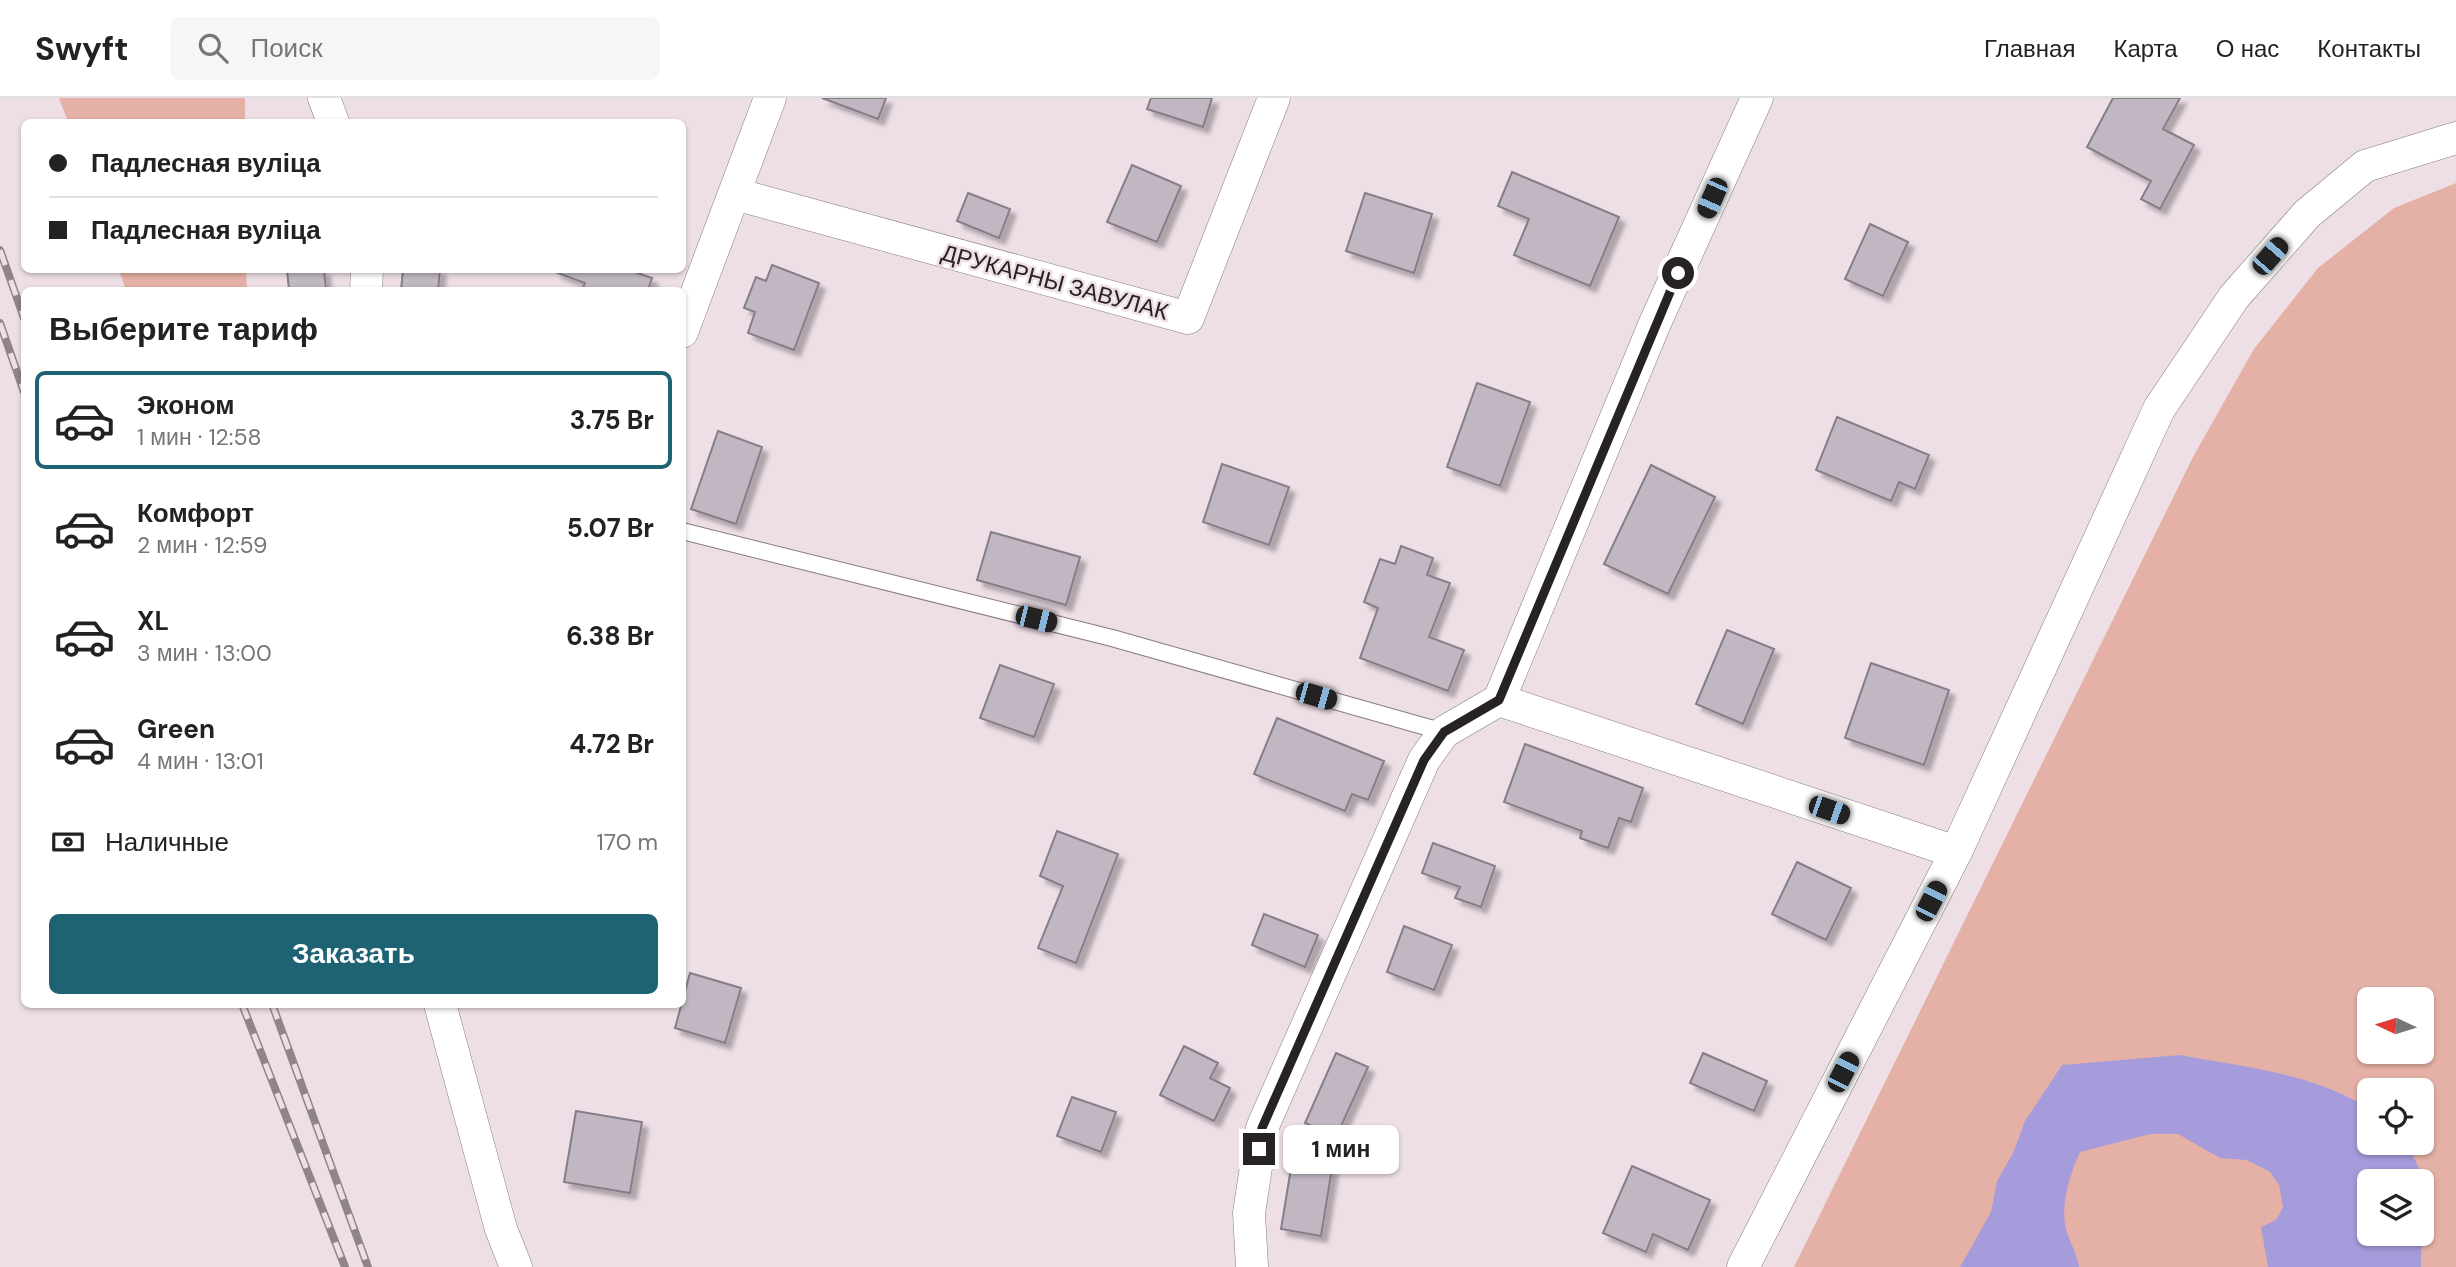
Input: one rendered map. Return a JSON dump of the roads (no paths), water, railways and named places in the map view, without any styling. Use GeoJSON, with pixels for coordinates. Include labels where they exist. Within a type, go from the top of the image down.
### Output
{"type":"FeatureCollection","features":[{"type":"Feature","properties":{"kind":"street"},"geometry":{"type":"LineString","coordinates":[[324,98],[332,119]]}},
{"type":"Feature","properties":{"kind":"street"},"geometry":{"type":"LineString","coordinates":[[686,322],[771,98]]}},
{"type":"Feature","properties":{"kind":"street","name":"ДРУКАРНЫ ЗАВУЛАК"},"geometry":{"type":"LineString","coordinates":[[736,194],[1188,318],[1275,98]]}},
{"type":"Feature","properties":{"kind":"street"},"geometry":{"type":"LineString","coordinates":[[1252,1267],[1249,1213],[1262,1128],[1424,760],[1444,732],[1499,700],[1655,323],[1757,98]]}},
{"type":"Feature","properties":{"kind":"street"},"geometry":{"type":"LineString","coordinates":[[1742,1267],[1956,852],[2159,409],[2234,297],[2307,214],[2365,166],[2456,138]]}},
{"type":"Feature","properties":{"kind":"street"},"geometry":{"type":"LineString","coordinates":[[1499,700],[1956,852]]}},
{"type":"Feature","properties":{"kind":"street"},"geometry":{"type":"LineString","coordinates":[[449,1013],[501,1229],[516,1267]]}},
{"type":"Feature","properties":{"kind":"lane"},"geometry":{"type":"LineString","coordinates":[[686,532],[1112,638],[1444,732]]}},
{"type":"Feature","properties":{"kind":"railway"},"geometry":{"type":"LineString","coordinates":[[0,250],[21,310]]}},
{"type":"Feature","properties":{"kind":"railway"},"geometry":{"type":"LineString","coordinates":[[0,323],[21,383]]}},
{"type":"Feature","properties":{"kind":"railway"},"geometry":{"type":"LineString","coordinates":[[244,1008],[345,1267]]}},
{"type":"Feature","properties":{"kind":"railway"},"geometry":{"type":"LineString","coordinates":[[273,1008],[368,1267]]}}]}
